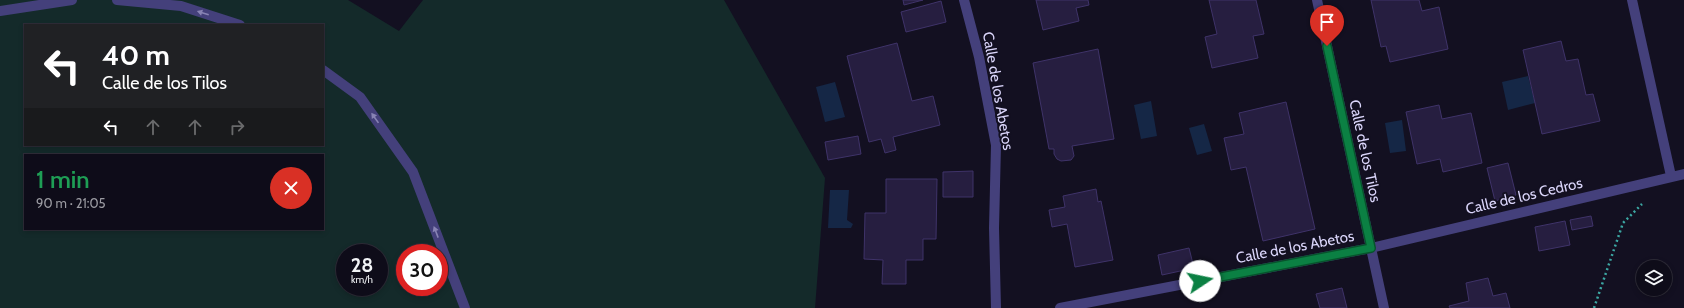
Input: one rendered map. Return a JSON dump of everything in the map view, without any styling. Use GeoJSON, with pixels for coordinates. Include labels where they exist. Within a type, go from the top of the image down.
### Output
{"type":"FeatureCollection","features":[{"type":"Feature","properties":{"kind":"street"},"geometry":{"type":"LineString","coordinates":[[0,11],[72,0]]}},
{"type":"Feature","properties":{"kind":"street"},"geometry":{"type":"LineString","coordinates":[[117,0],[181,6],[237,24]]}},
{"type":"Feature","properties":{"kind":"street","name":"Calle de los Abetos"},"geometry":{"type":"LineString","coordinates":[[964,0],[979,57],[996,145],[994,228],[996,308]]}},
{"type":"Feature","properties":{"kind":"street","name":"Calle de los Tilos"},"geometry":{"type":"LineString","coordinates":[[1317,0],[1384,308]]}},
{"type":"Feature","properties":{"kind":"street"},"geometry":{"type":"LineString","coordinates":[[1632,0],[1671,176]]}},
{"type":"Feature","properties":{"kind":"street"},"geometry":{"type":"LineString","coordinates":[[324,71],[360,97],[413,172],[465,308]]}},
{"type":"Feature","properties":{"kind":"street","name":"Calle de los Cedros"},"geometry":{"type":"LineString","coordinates":[[1371,248],[1684,174]]}},
{"type":"Feature","properties":{"kind":"street","name":"Calle de los Abetos"},"geometry":{"type":"LineString","coordinates":[[1060,308],[1371,248]]}},
{"type":"Feature","properties":{"kind":"path"},"geometry":{"type":"LineString","coordinates":[[1594,308],[1623,223],[1644,202]]}},
{"type":"Feature","properties":{"kind":"green space"},"geometry":{"type":"Polygon","coordinates":[[[0,0],[348,0],[399,31],[423,0],[724,0],[825,178],[815,308],[0,308],[0,0]]]}},
{"type":"Feature","properties":{"kind":"water"},"geometry":{"type":"Polygon","coordinates":[[[1528,76],[1535,103],[1508,110],[1502,82],[1528,76]]]}},
{"type":"Feature","properties":{"kind":"water"},"geometry":{"type":"Polygon","coordinates":[[[835,82],[845,117],[825,122],[816,87],[835,82]]]}},
{"type":"Feature","properties":{"kind":"water"},"geometry":{"type":"Polygon","coordinates":[[[1151,101],[1157,136],[1141,139],[1134,105],[1151,101]]]}},
{"type":"Feature","properties":{"kind":"water"},"geometry":{"type":"Polygon","coordinates":[[[1402,120],[1406,151],[1390,153],[1385,123],[1402,120]]]}},
{"type":"Feature","properties":{"kind":"water"},"geometry":{"type":"Polygon","coordinates":[[[1204,124],[1212,151],[1197,155],[1189,128],[1204,124]]]}},
{"type":"Feature","properties":{"kind":"water"},"geometry":{"type":"Polygon","coordinates":[[[830,190],[849,190],[847,220],[853,224],[851,228],[828,228],[830,190]]]}},
{"type":"Feature","properties":{"kind":"building"},"geometry":{"type":"Polygon","coordinates":[[[903,0],[923,0],[904,5],[903,0]]]}},
{"type":"Feature","properties":{"kind":"building"},"geometry":{"type":"Polygon","coordinates":[[[1036,0],[1088,0],[1089,5],[1076,8],[1079,21],[1043,30],[1036,0]]]}},
{"type":"Feature","properties":{"kind":"building"},"geometry":{"type":"Polygon","coordinates":[[[1209,0],[1256,0],[1264,34],[1253,36],[1258,58],[1212,68],[1205,37],[1217,34],[1209,0]]]}},
{"type":"Feature","properties":{"kind":"building"},"geometry":{"type":"Polygon","coordinates":[[[1371,0],[1419,0],[1422,11],[1439,7],[1448,49],[1390,62],[1386,46],[1381,47],[1371,0]]]}},
{"type":"Feature","properties":{"kind":"building"},"geometry":{"type":"Polygon","coordinates":[[[941,1],[946,22],[906,32],[901,12],[941,1]]]}},
{"type":"Feature","properties":{"kind":"building"},"geometry":{"type":"Polygon","coordinates":[[[1561,41],[1566,61],[1578,59],[1586,95],[1593,94],[1600,121],[1542,134],[1523,50],[1561,41]]]}},
{"type":"Feature","properties":{"kind":"building"},"geometry":{"type":"Polygon","coordinates":[[[897,43],[912,101],[933,96],[940,125],[893,137],[896,150],[885,153],[881,139],[869,142],[847,56],[897,43]]]}},
{"type":"Feature","properties":{"kind":"building"},"geometry":{"type":"Polygon","coordinates":[[[1098,49],[1114,139],[1072,146],[1074,156],[1071,160],[1061,161],[1057,159],[1054,154],[1054,149],[1049,149],[1033,63],[1098,49]]]}},
{"type":"Feature","properties":{"kind":"building"},"geometry":{"type":"Polygon","coordinates":[[[1286,102],[1315,229],[1263,241],[1246,167],[1231,170],[1224,138],[1244,134],[1239,113],[1286,102]]]}},
{"type":"Feature","properties":{"kind":"building"},"geometry":{"type":"Polygon","coordinates":[[[1439,105],[1442,119],[1471,113],[1482,163],[1443,172],[1440,159],[1417,164],[1406,112],[1439,105]]]}},
{"type":"Feature","properties":{"kind":"building"},"geometry":{"type":"Polygon","coordinates":[[[858,136],[861,154],[828,160],[825,142],[858,136]]]}},
{"type":"Feature","properties":{"kind":"building"},"geometry":{"type":"Polygon","coordinates":[[[1508,163],[1516,195],[1495,201],[1487,168],[1508,163]]]}},
{"type":"Feature","properties":{"kind":"building"},"geometry":{"type":"Polygon","coordinates":[[[973,171],[973,197],[943,197],[943,172],[973,171]]]}},
{"type":"Feature","properties":{"kind":"building"},"geometry":{"type":"Polygon","coordinates":[[[886,179],[937,179],[936,239],[923,239],[923,260],[906,260],[906,284],[882,284],[883,260],[864,259],[865,213],[886,213],[886,179]]]}},
{"type":"Feature","properties":{"kind":"building"},"geometry":{"type":"Polygon","coordinates":[[[1096,189],[1098,202],[1101,201],[1113,260],[1075,267],[1067,224],[1052,227],[1049,210],[1065,207],[1063,196],[1096,189]]]}},
{"type":"Feature","properties":{"kind":"building"},"geometry":{"type":"Polygon","coordinates":[[[1591,216],[1593,226],[1572,230],[1570,220],[1591,216]]]}},
{"type":"Feature","properties":{"kind":"building"},"geometry":{"type":"Polygon","coordinates":[[[1565,221],[1570,245],[1539,251],[1535,227],[1565,221]]]}},
{"type":"Feature","properties":{"kind":"building"},"geometry":{"type":"Polygon","coordinates":[[[1189,248],[1194,268],[1162,275],[1158,255],[1189,248]]]}},
{"type":"Feature","properties":{"kind":"building"},"geometry":{"type":"Polygon","coordinates":[[[1488,278],[1493,296],[1506,293],[1510,308],[1450,308],[1449,306],[1469,301],[1466,283],[1488,278]]]}},
{"type":"Feature","properties":{"kind":"building"},"geometry":{"type":"Polygon","coordinates":[[[1342,288],[1347,308],[1320,308],[1316,294],[1342,288]]]}},
{"type":"Feature","properties":{"kind":"route"},"geometry":{"type":"LineString","coordinates":[[1200,281],[1371,248],[1327,46]]}}]}
